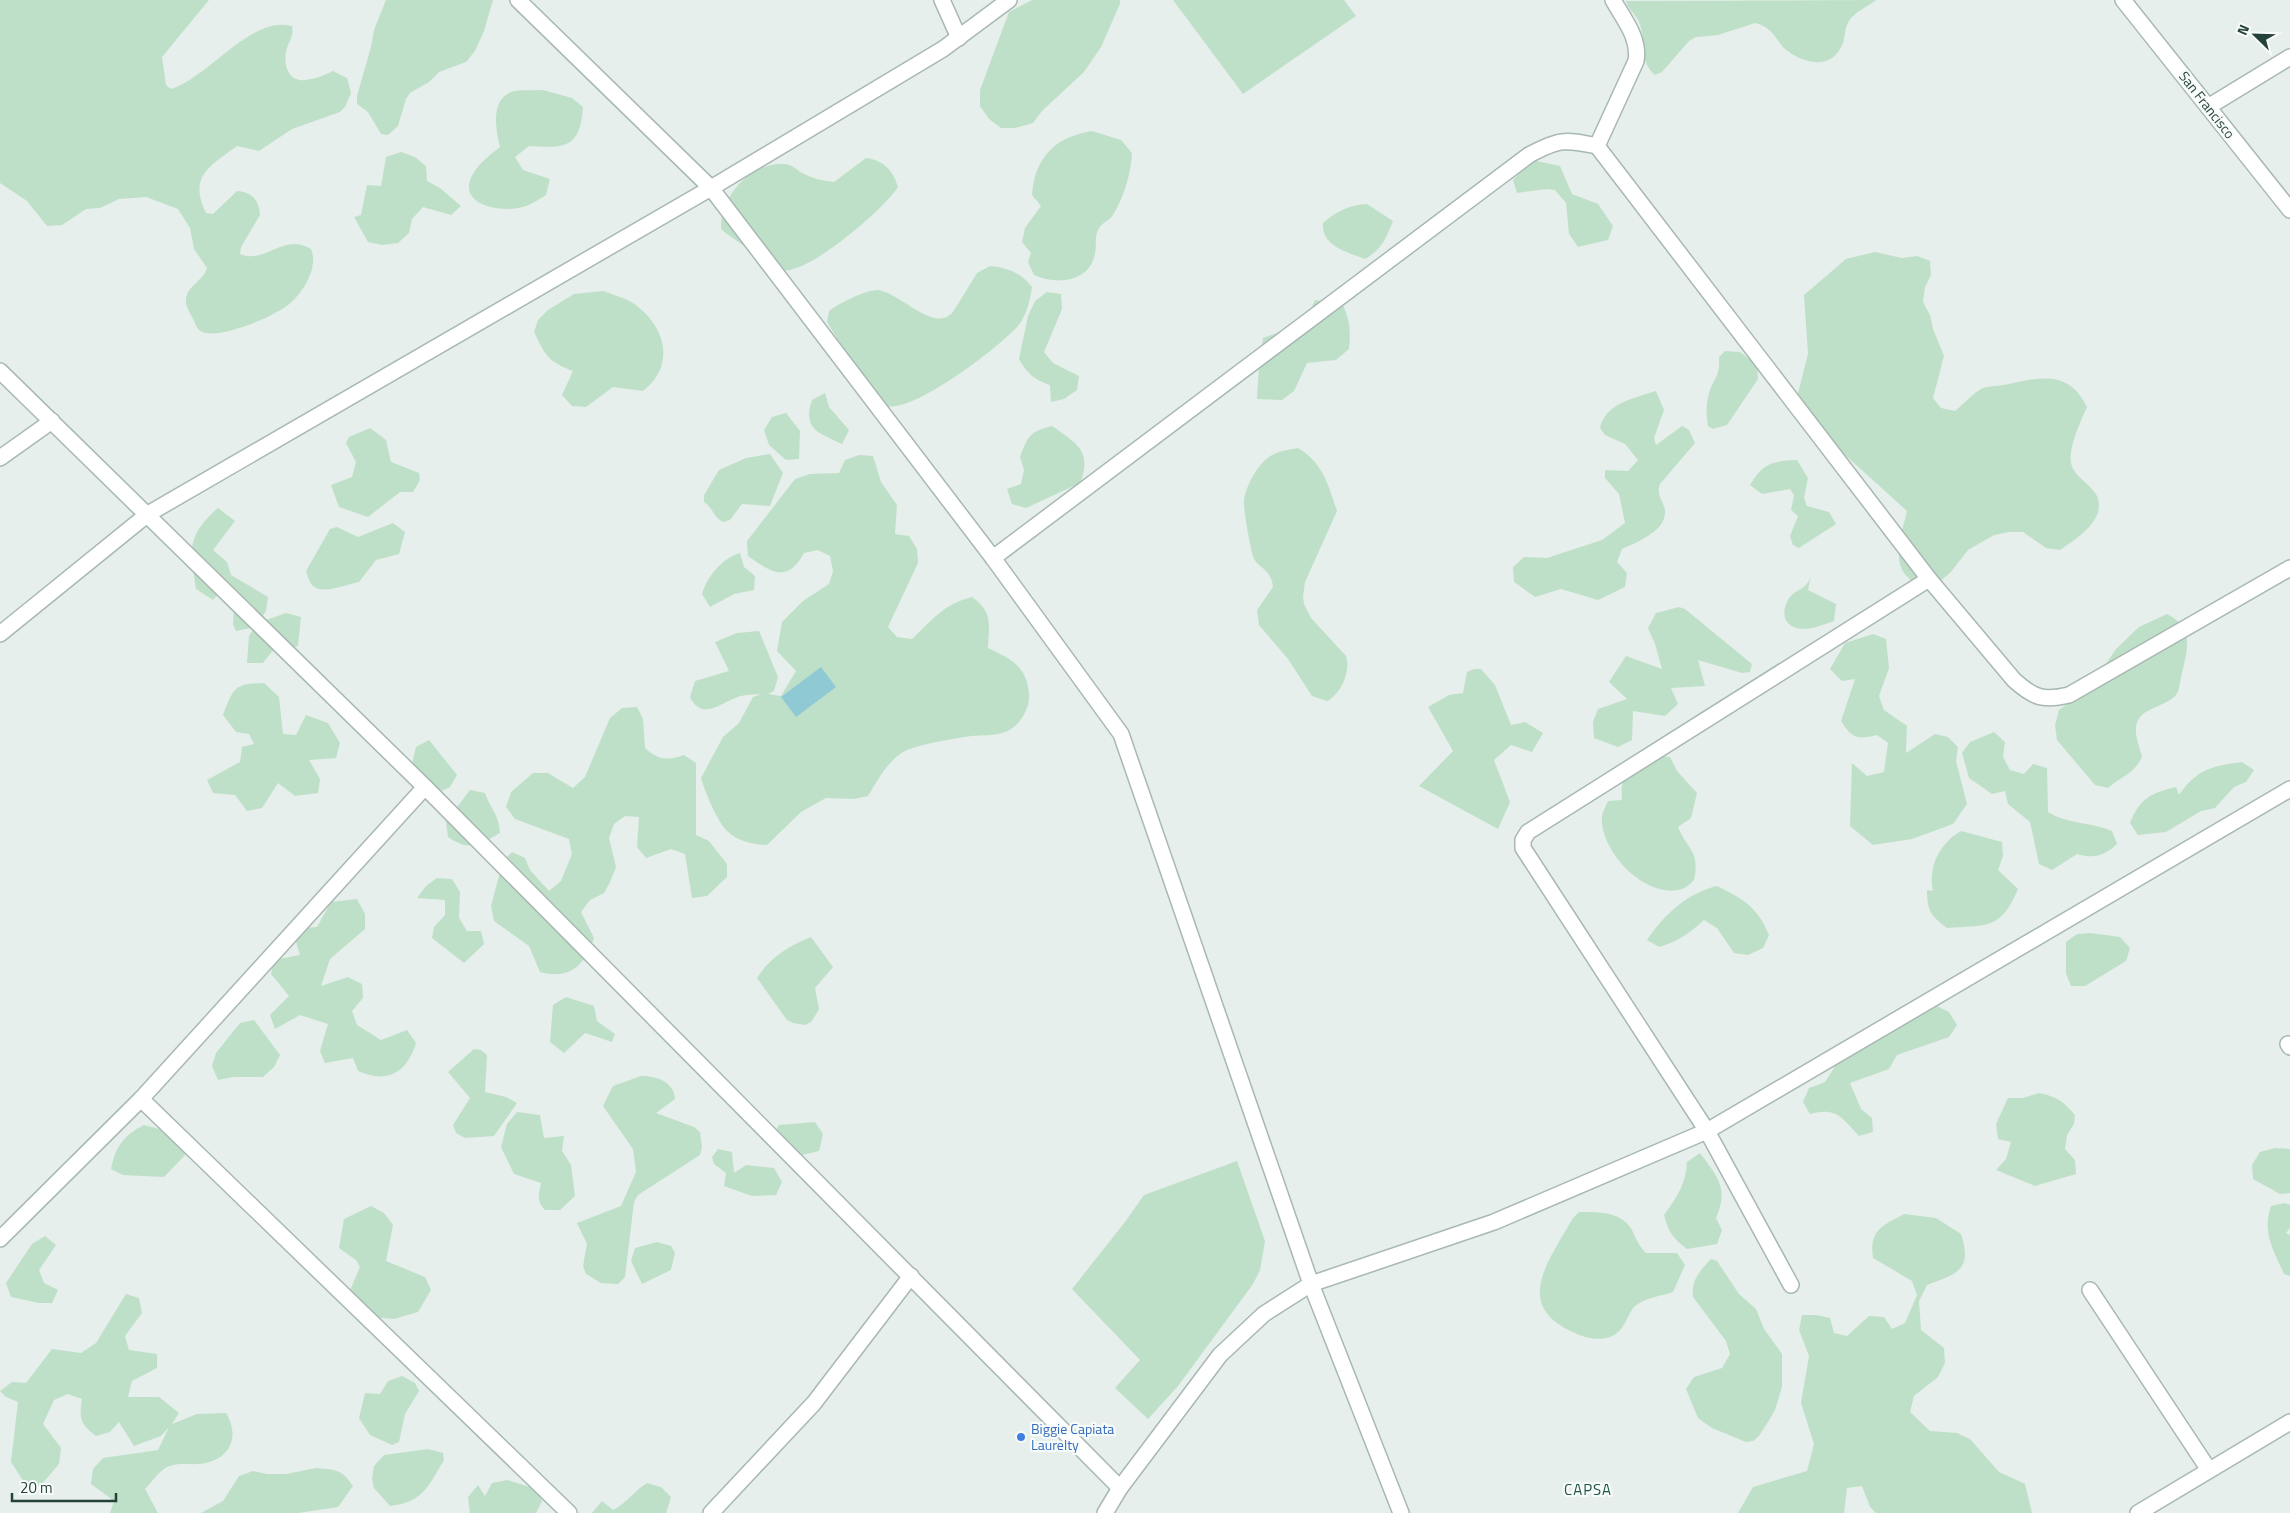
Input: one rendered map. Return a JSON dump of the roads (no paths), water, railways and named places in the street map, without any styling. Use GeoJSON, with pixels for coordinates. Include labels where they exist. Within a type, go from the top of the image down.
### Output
{"type":"FeatureCollection","features":[{"type":"Feature","properties":{"kind":"street"},"geometry":{"type":"LineString","coordinates":[[518,0],[711,188],[993,558],[1121,734],[1311,1284],[1401,1513]]}},
{"type":"Feature","properties":{"kind":"street"},"geometry":{"type":"LineString","coordinates":[[942,0],[959,38]]}},
{"type":"Feature","properties":{"kind":"street"},"geometry":{"type":"LineString","coordinates":[[0,634],[148,514],[711,188],[943,49],[1009,0]]}},
{"type":"Feature","properties":{"kind":"street"},"geometry":{"type":"LineString","coordinates":[[1597,146],[1636,61],[1638,50],[1636,40],[1613,0]]}},
{"type":"Feature","properties":{"kind":"street","name":"San Francisco"},"geometry":{"type":"LineString","coordinates":[[2123,0],[2290,210]]}},
{"type":"Feature","properties":{"kind":"street"},"geometry":{"type":"LineString","coordinates":[[2208,107],[2290,57]]}},
{"type":"Feature","properties":{"kind":"street"},"geometry":{"type":"LineString","coordinates":[[993,558],[1529,155],[1550,143],[1561,141],[1597,146],[1929,579],[2014,680],[2028,692],[2040,698],[2069,695],[2290,568]]}},
{"type":"Feature","properties":{"kind":"street"},"geometry":{"type":"LineString","coordinates":[[0,371],[426,787],[1120,1488]]}},
{"type":"Feature","properties":{"kind":"street"},"geometry":{"type":"LineString","coordinates":[[0,458],[52,421]]}},
{"type":"Feature","properties":{"kind":"street"},"geometry":{"type":"LineString","coordinates":[[1791,1285],[1707,1132],[1522,848],[1523,840],[1528,832],[1929,579]]}},
{"type":"Feature","properties":{"kind":"street"},"geometry":{"type":"LineString","coordinates":[[0,1239],[141,1099],[426,787]]}},
{"type":"Feature","properties":{"kind":"street"},"geometry":{"type":"LineString","coordinates":[[1105,1513],[1120,1488],[1220,1355],[1264,1314],[1311,1284],[1494,1222],[1707,1132],[2290,789]]}},
{"type":"Feature","properties":{"kind":"street"},"geometry":{"type":"LineString","coordinates":[[141,1099],[569,1513]]}},
{"type":"Feature","properties":{"kind":"street"},"geometry":{"type":"LineString","coordinates":[[711,1513],[814,1403],[911,1276]]}},
{"type":"Feature","properties":{"kind":"street"},"geometry":{"type":"LineString","coordinates":[[2090,1290],[2209,1470]]}},
{"type":"Feature","properties":{"kind":"street"},"geometry":{"type":"LineString","coordinates":[[2138,1513],[2290,1422]]}},
{"type":"Feature","properties":{"kind":"water"},"geometry":{"type":"Polygon","coordinates":[[[821,667],[836,687],[796,717],[781,697],[821,667]]]}},
{"type":"Feature","properties":{"kind":"place","name":"Biggie Capiata Laurelty"},"geometry":{"type":"Point","coordinates":[1021,1437]}},
{"type":"Feature","properties":{"kind":"district","name":"CAPSA"},"geometry":{"type":"Point","coordinates":[1588,1490]}}]}
